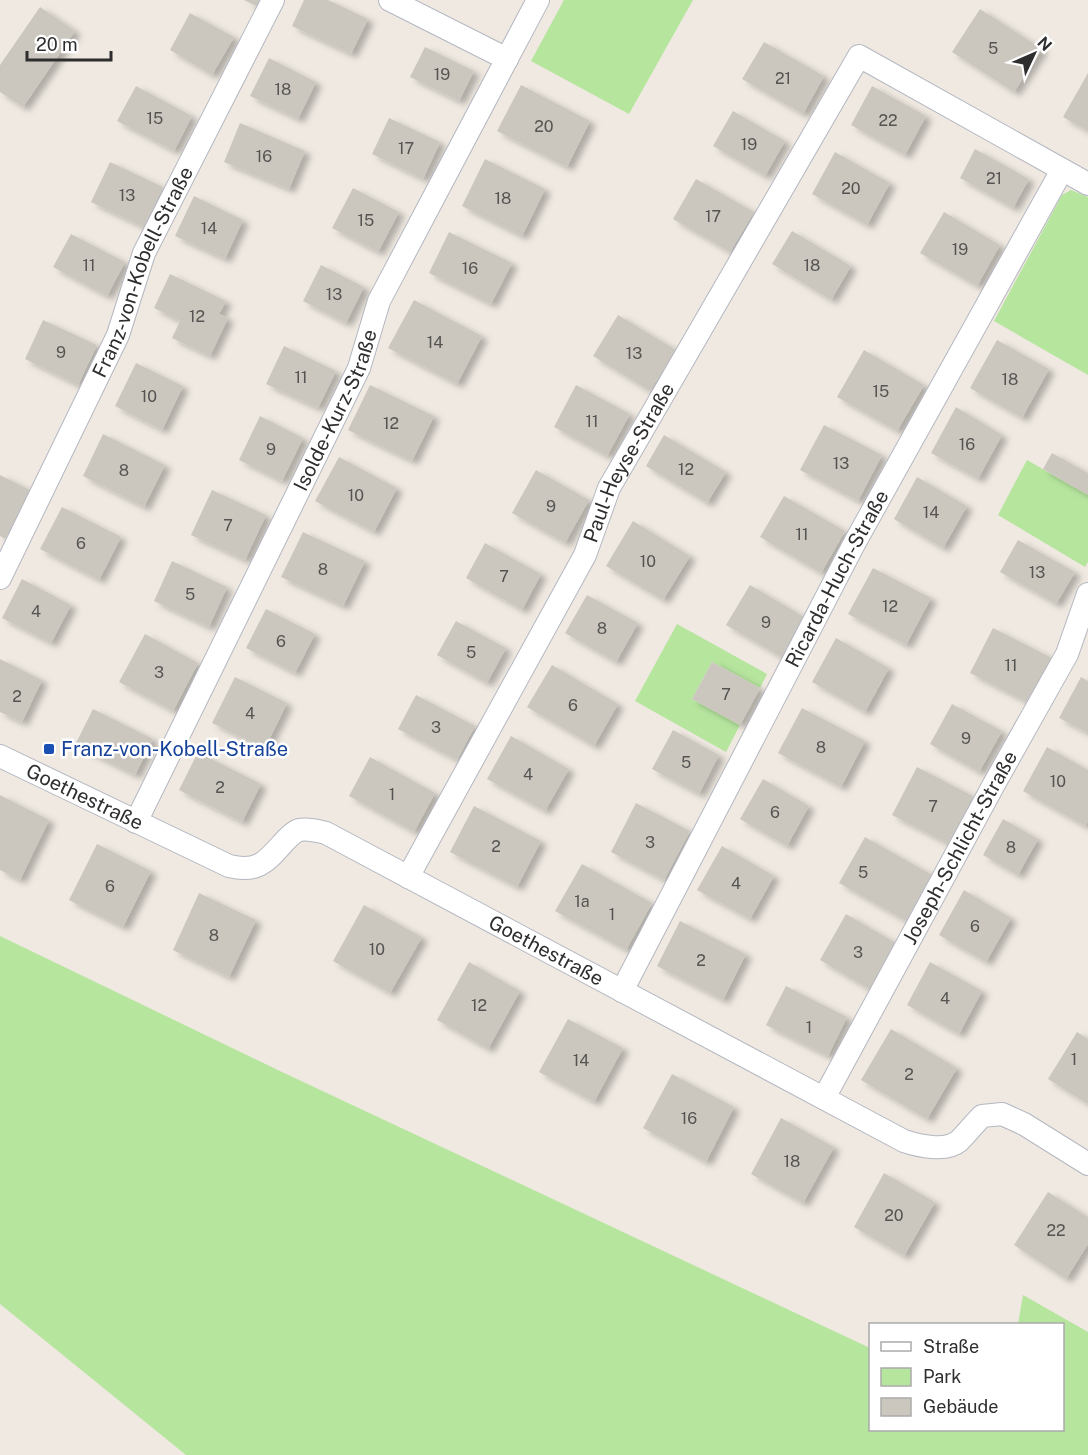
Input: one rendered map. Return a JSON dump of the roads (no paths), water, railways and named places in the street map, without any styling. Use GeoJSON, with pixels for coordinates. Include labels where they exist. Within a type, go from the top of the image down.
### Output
{"type":"FeatureCollection","features":[{"type":"Feature","properties":{"kind":"street","name":"Franz-von-Kobell-Straße"},"geometry":{"type":"LineString","coordinates":[[0,578],[118,335],[144,253],[273,0]]}},
{"type":"Feature","properties":{"kind":"street"},"geometry":{"type":"LineString","coordinates":[[390,0],[507,59]]}},
{"type":"Feature","properties":{"kind":"street","name":"Isolde-Kurz-Straße"},"geometry":{"type":"LineString","coordinates":[[136,822],[359,368],[380,301],[538,0]]}},
{"type":"Feature","properties":{"kind":"street","name":"Paul-Heyse-Straße"},"geometry":{"type":"LineString","coordinates":[[408,877],[585,555],[609,488],[859,56],[1062,170]]}},
{"type":"Feature","properties":{"kind":"street"},"geometry":{"type":"LineString","coordinates":[[1062,170],[1088,184]]}},
{"type":"Feature","properties":{"kind":"street","name":"Ricarda-Huch-Straße"},"geometry":{"type":"LineString","coordinates":[[622,992],[844,563],[1062,170]]}},
{"type":"Feature","properties":{"kind":"street","name":"Joseph-Schlicht-Straße"},"geometry":{"type":"LineString","coordinates":[[824,1098],[1067,654],[1088,594]]}},
{"type":"Feature","properties":{"kind":"street","name":"Goethestraße"},"geometry":{"type":"LineString","coordinates":[[0,756],[229,866],[243,870],[257,867],[266,861],[288,837],[298,830],[327,833],[904,1141],[921,1147],[939,1147],[958,1142],[982,1116],[1002,1114],[1024,1124],[1087,1162]]}},
{"type":"Feature","properties":{"kind":"place","name":"Franz-von-Kobell-Straße"},"geometry":{"type":"Point","coordinates":[49,749]}}]}
